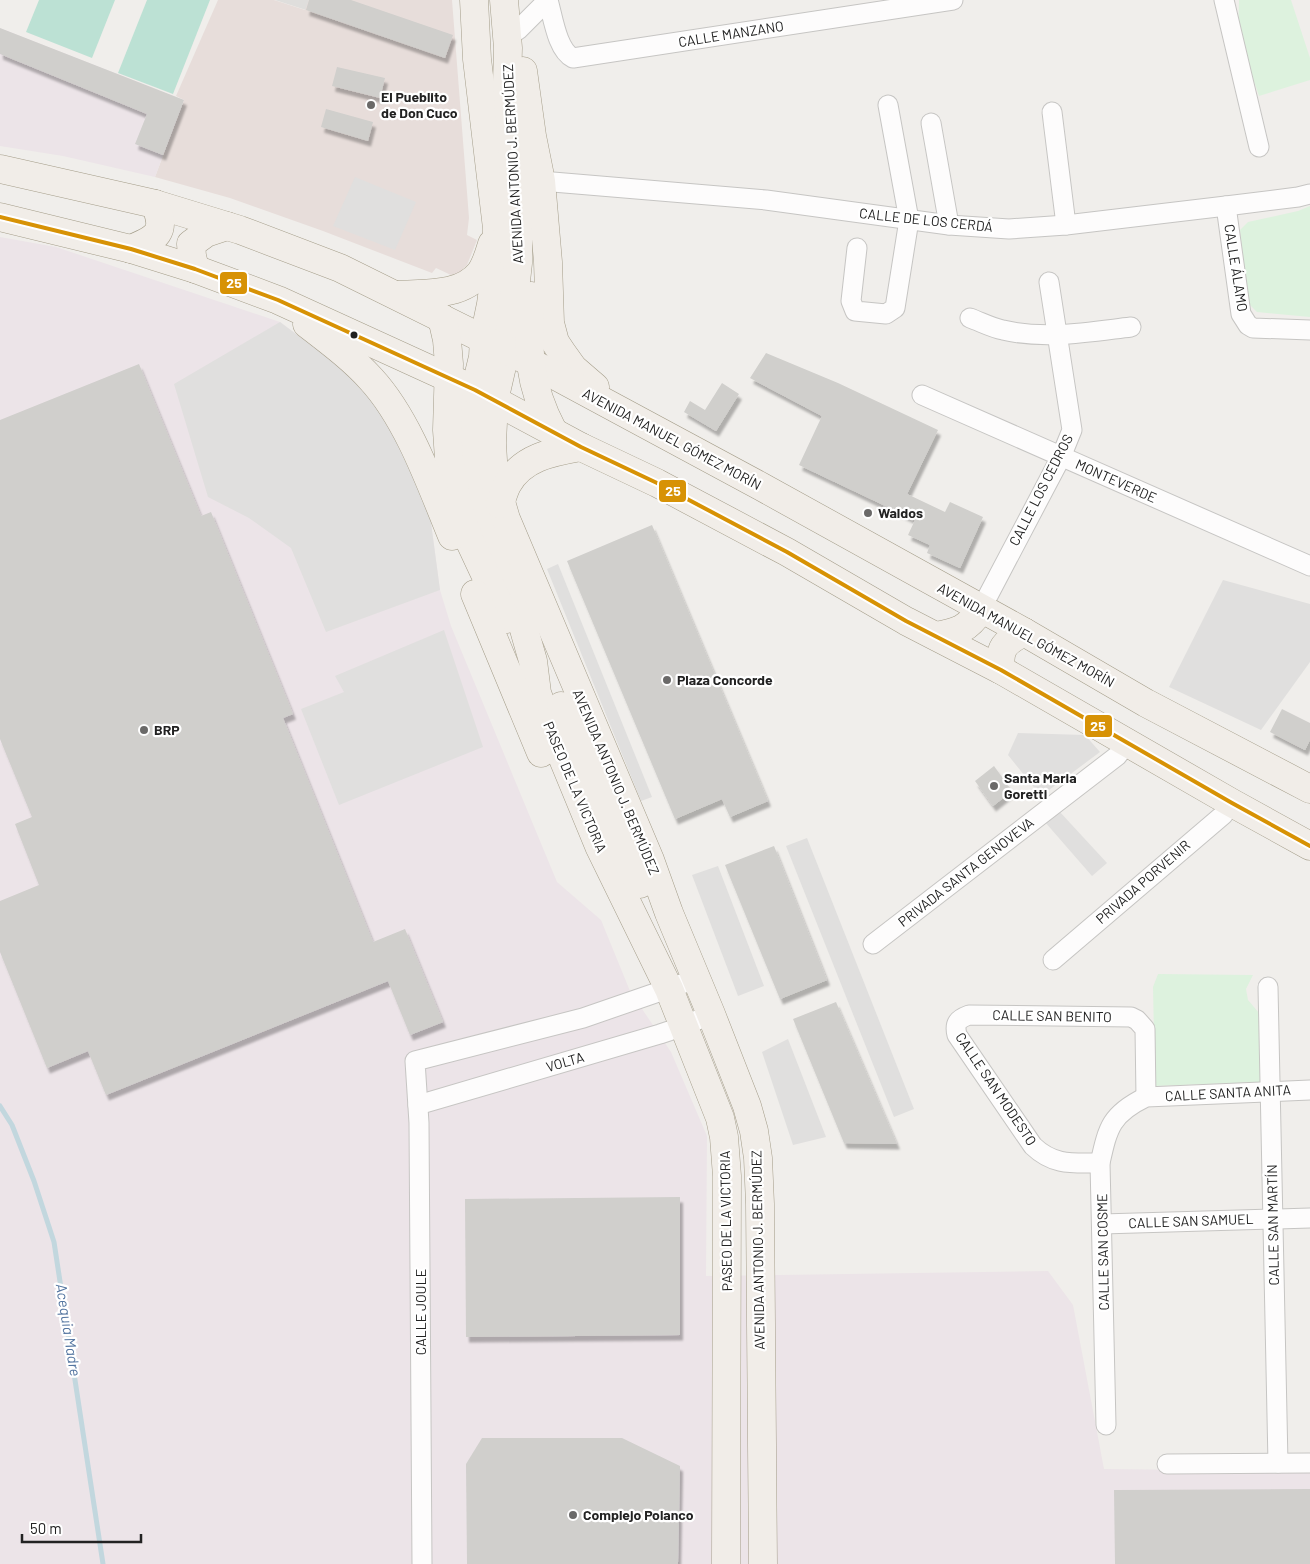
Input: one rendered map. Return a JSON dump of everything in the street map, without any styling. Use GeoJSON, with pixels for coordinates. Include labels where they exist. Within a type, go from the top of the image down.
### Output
{"type":"FeatureCollection","features":[{"type":"Feature","properties":{"kind":"main road","name":"AVENIDA ANTONIO J. BERMÚDEZ"},"geometry":{"type":"LineString","coordinates":[[504,0],[508,48],[507,82]]}},
{"type":"Feature","properties":{"kind":"main road"},"geometry":{"type":"LineString","coordinates":[[515,0],[532,136],[541,181],[548,262],[550,323],[555,342],[573,368],[629,415]]}},
{"type":"Feature","properties":{"kind":"main road"},"geometry":{"type":"LineString","coordinates":[[474,6],[489,51],[507,82],[523,149],[530,204],[533,255],[529,322],[507,350]]}},
{"type":"Feature","properties":{"kind":"main road"},"geometry":{"type":"LineString","coordinates":[[474,6],[477,58],[497,228],[496,266],[491,304],[507,350],[533,381],[542,410],[553,430]]}},
{"type":"Feature","properties":{"kind":"main road","name":"AVENIDA MANUEL GÓMEZ MORÍN"},"geometry":{"type":"LineString","coordinates":[[0,169],[155,204],[227,226],[340,268],[507,350],[629,415],[1024,632],[1146,703],[1310,789]]}},
{"type":"Feature","properties":{"kind":"main road"},"geometry":{"type":"LineString","coordinates":[[131,249],[157,235],[161,225],[155,204]]}},
{"type":"Feature","properties":{"kind":"main road"},"geometry":{"type":"LineString","coordinates":[[0,217],[131,249],[195,269],[278,300],[485,395],[553,430],[581,447],[657,483],[788,552],[906,621],[1001,670],[1310,846]]}},
{"type":"Feature","properties":{"kind":"main road"},"geometry":{"type":"LineString","coordinates":[[195,269],[192,244],[206,233],[227,226]]}},
{"type":"Feature","properties":{"kind":"main road"},"geometry":{"type":"LineString","coordinates":[[395,295],[442,292],[456,289],[468,283],[479,274],[486,263],[497,228]]}},
{"type":"Feature","properties":{"kind":"main road"},"geometry":{"type":"LineString","coordinates":[[278,300],[352,360],[372,379],[389,402],[409,438],[431,487],[536,743],[571,808],[599,846]]}},
{"type":"Feature","properties":{"kind":"main road"},"geometry":{"type":"LineString","coordinates":[[442,318],[447,340],[450,379],[447,430],[449,459],[459,512],[471,544],[489,586],[509,625],[557,697],[638,882],[669,913]]}},
{"type":"Feature","properties":{"kind":"main road","name":"AVENIDA ANTONIO J. BERMÚDEZ"},"geometry":{"type":"LineString","coordinates":[[507,350],[485,395],[494,478],[500,504],[650,860],[669,913],[747,1106],[754,1131],[758,1158],[760,1204],[763,1564]]}},
{"type":"Feature","properties":{"kind":"main road","name":"PASEO DE LA VICTORIA"},"geometry":{"type":"LineString","coordinates":[[485,395],[471,420],[470,453],[473,480],[480,507],[517,605],[533,662],[537,693],[599,846],[669,989],[720,1118],[726,1155],[726,1564]]}},
{"type":"Feature","properties":{"kind":"main road"},"geometry":{"type":"LineString","coordinates":[[500,504],[507,485],[516,473],[534,458],[550,452],[581,447]]}},
{"type":"Feature","properties":{"kind":"main road"},"geometry":{"type":"LineString","coordinates":[[936,636],[952,633],[967,626],[981,609]]}},
{"type":"Feature","properties":{"kind":"main road"},"geometry":{"type":"LineString","coordinates":[[1001,670],[1002,649],[1012,639],[1024,632]]}},
{"type":"Feature","properties":{"kind":"street","name":"CALLE MANZANO"},"geometry":{"type":"LineString","coordinates":[[518,30],[548,0],[561,46],[573,58],[924,2],[953,0]]}},
{"type":"Feature","properties":{"kind":"street"},"geometry":{"type":"LineString","coordinates":[[1224,0],[1259,147]]}},
{"type":"Feature","properties":{"kind":"street"},"geometry":{"type":"LineString","coordinates":[[857,248],[851,301],[855,311],[886,314],[895,308],[909,220],[888,105]]}},
{"type":"Feature","properties":{"kind":"street"},"geometry":{"type":"LineString","coordinates":[[1052,112],[1066,225]]}},
{"type":"Feature","properties":{"kind":"street"},"geometry":{"type":"LineString","coordinates":[[932,123],[949,225]]}},
{"type":"Feature","properties":{"kind":"street","name":"CALLE DE LOS CERDÁ"},"geometry":{"type":"LineString","coordinates":[[541,181],[766,200],[949,225],[1009,229],[1066,225],[1310,194]]}},
{"type":"Feature","properties":{"kind":"street","name":"CALLE ÁLAMO"},"geometry":{"type":"LineString","coordinates":[[1226,206],[1242,314],[1248,325],[1253,328],[1310,330]]}},
{"type":"Feature","properties":{"kind":"street","name":"CALLE LOS CEDROS"},"geometry":{"type":"LineString","coordinates":[[981,609],[1061,457],[1072,430],[1049,282]]}},
{"type":"Feature","properties":{"kind":"street"},"geometry":{"type":"LineString","coordinates":[[970,318],[1001,330],[1018,333],[1058,335],[1131,328]]}},
{"type":"Feature","properties":{"kind":"street","name":"MONTEVERDE"},"geometry":{"type":"LineString","coordinates":[[922,395],[1310,566]]}},
{"type":"Feature","properties":{"kind":"street","name":"PRIVADA SANTA GENOVEVA"},"geometry":{"type":"LineString","coordinates":[[873,944],[1117,756],[1127,743]]}},
{"type":"Feature","properties":{"kind":"street","name":"PRIVADA PORVENIR"},"geometry":{"type":"LineString","coordinates":[[1052,960],[1223,814],[1232,803]]}},
{"type":"Feature","properties":{"kind":"street"},"geometry":{"type":"LineString","coordinates":[[669,989],[696,979]]}},
{"type":"Feature","properties":{"kind":"street","name":"CALLE SAN MARTÍN"},"geometry":{"type":"LineString","coordinates":[[1268,987],[1278,1463]]}},
{"type":"Feature","properties":{"kind":"street","name":"CALLE JOULE"},"geometry":{"type":"LineString","coordinates":[[422,1564],[418,1105],[415,1060],[583,1018],[669,989]]}},
{"type":"Feature","properties":{"kind":"street","name":"VOLTA"},"geometry":{"type":"LineString","coordinates":[[418,1105],[684,1026],[711,1014]]}},
{"type":"Feature","properties":{"kind":"street","name":"CALLE SAN BENITO"},"geometry":{"type":"LineString","coordinates":[[956,1022],[970,1015],[1131,1017],[1142,1024],[1145,1029],[1146,1098]]}},
{"type":"Feature","properties":{"kind":"street","name":"CALLE SAN MODESTO"},"geometry":{"type":"LineString","coordinates":[[956,1022],[957,1035],[1033,1146],[1041,1154],[1063,1162],[1100,1163]]}},
{"type":"Feature","properties":{"kind":"street","name":"CALLE SANTA ANITA"},"geometry":{"type":"LineString","coordinates":[[1146,1098],[1310,1090]]}},
{"type":"Feature","properties":{"kind":"street","name":"CALLE SAN COSME"},"geometry":{"type":"LineString","coordinates":[[1106,1425],[1100,1163],[1105,1140],[1118,1114],[1146,1098]]}},
{"type":"Feature","properties":{"kind":"street","name":"CALLE SAN SAMUEL"},"geometry":{"type":"LineString","coordinates":[[1102,1224],[1310,1218]]}},
{"type":"Feature","properties":{"kind":"street"},"geometry":{"type":"LineString","coordinates":[[1167,1464],[1310,1463]]}},
{"type":"Feature","properties":{"kind":"shaded area"},"geometry":{"type":"Polygon","coordinates":[[[218,0],[274,0],[305,10],[309,0],[452,0],[469,218],[467,235],[477,240],[467,265],[459,273],[451,275],[436,268],[432,273],[230,198],[155,177],[184,100],[176,96],[218,0]]]}},
{"type":"Feature","properties":{"kind":"shaded area"},"geometry":{"type":"Polygon","coordinates":[[[275,0],[309,0],[306,10],[275,0]]]}},
{"type":"Feature","properties":{"kind":"shaded area"},"geometry":{"type":"Polygon","coordinates":[[[0,28],[184,100],[155,177],[63,156],[0,146],[0,28]]]}},
{"type":"Feature","properties":{"kind":"shaded area"},"geometry":{"type":"Polygon","coordinates":[[[355,177],[416,202],[395,250],[333,226],[355,177]]]}},
{"type":"Feature","properties":{"kind":"shaded area"},"geometry":{"type":"Polygon","coordinates":[[[0,237],[56,247],[280,322],[336,364],[427,493],[440,590],[451,626],[557,882],[601,920],[630,991],[671,1052],[707,1136],[706,1276],[1048,1271],[1073,1305],[1104,1469],[1310,1471],[1310,1564],[0,1564],[0,237]]]}},
{"type":"Feature","properties":{"kind":"shaded area"},"geometry":{"type":"Polygon","coordinates":[[[280,322],[336,364],[382,406],[427,493],[440,590],[326,632],[291,548],[249,518],[208,497],[174,384],[280,322]]]}},
{"type":"Feature","properties":{"kind":"shaded area"},"geometry":{"type":"Polygon","coordinates":[[[558,564],[652,797],[641,801],[547,569],[558,564]]]}},
{"type":"Feature","properties":{"kind":"shaded area"},"geometry":{"type":"Polygon","coordinates":[[[1223,580],[1310,604],[1310,662],[1261,730],[1169,687],[1223,580]]]}},
{"type":"Feature","properties":{"kind":"shaded area"},"geometry":{"type":"Polygon","coordinates":[[[444,630],[483,747],[339,805],[301,709],[344,692],[335,676],[444,630]]]}},
{"type":"Feature","properties":{"kind":"shaded area"},"geometry":{"type":"Polygon","coordinates":[[[1018,733],[1085,735],[1100,752],[1041,796],[1008,755],[1018,733]]]}},
{"type":"Feature","properties":{"kind":"shaded area"},"geometry":{"type":"Polygon","coordinates":[[[1059,811],[1107,863],[1092,876],[1045,822],[1059,811]]]}},
{"type":"Feature","properties":{"kind":"shaded area"},"geometry":{"type":"Polygon","coordinates":[[[807,838],[914,1109],[894,1117],[786,846],[807,838]]]}},
{"type":"Feature","properties":{"kind":"shaded area"},"geometry":{"type":"Polygon","coordinates":[[[718,866],[764,986],[738,996],[692,875],[718,866]]]}},
{"type":"Feature","properties":{"kind":"shaded area"},"geometry":{"type":"Polygon","coordinates":[[[788,1039],[826,1137],[793,1145],[762,1052],[788,1039]]]}},
{"type":"Feature","properties":{"kind":"green space"},"geometry":{"type":"Polygon","coordinates":[[[39,0],[115,0],[92,58],[26,32],[39,0]]]}},
{"type":"Feature","properties":{"kind":"green space"},"geometry":{"type":"Polygon","coordinates":[[[147,0],[210,0],[173,94],[118,73],[147,0]]]}},
{"type":"Feature","properties":{"kind":"green space"},"geometry":{"type":"Polygon","coordinates":[[[1239,0],[1291,0],[1310,58],[1310,80],[1259,96],[1238,35],[1239,0]]]}},
{"type":"Feature","properties":{"kind":"green space"},"geometry":{"type":"Polygon","coordinates":[[[1310,206],[1310,317],[1257,312],[1248,303],[1240,230],[1248,222],[1298,211],[1310,206]]]}},
{"type":"Feature","properties":{"kind":"green space"},"geometry":{"type":"Polygon","coordinates":[[[1158,974],[1253,975],[1246,989],[1248,1000],[1259,1013],[1261,1082],[1155,1086],[1153,987],[1158,974]]]}},
{"type":"Feature","properties":{"kind":"building"},"geometry":{"type":"Polygon","coordinates":[[[309,0],[351,0],[453,35],[445,58],[306,10],[309,0]]]}},
{"type":"Feature","properties":{"kind":"building"},"geometry":{"type":"Polygon","coordinates":[[[0,28],[184,100],[163,155],[135,144],[147,114],[0,54],[0,28]]]}},
{"type":"Feature","properties":{"kind":"building"},"geometry":{"type":"Polygon","coordinates":[[[337,67],[385,78],[380,98],[332,86],[337,67]]]}},
{"type":"Feature","properties":{"kind":"building"},"geometry":{"type":"Polygon","coordinates":[[[326,109],[373,122],[368,141],[321,127],[326,109]]]}},
{"type":"Feature","properties":{"kind":"building"},"geometry":{"type":"Polygon","coordinates":[[[766,353],[838,383],[938,430],[907,494],[945,512],[950,502],[983,517],[960,568],[927,553],[930,545],[908,535],[915,520],[799,465],[822,416],[750,378],[766,353]]]}},
{"type":"Feature","properties":{"kind":"building","name":"BRP"},"geometry":{"type":"Polygon","coordinates":[[[139,364],[201,516],[211,512],[293,714],[283,718],[373,942],[405,929],[443,1022],[410,1035],[388,981],[106,1095],[88,1051],[47,1068],[0,952],[0,901],[39,885],[15,824],[32,817],[0,739],[0,420],[139,364]]]}},
{"type":"Feature","properties":{"kind":"building"},"geometry":{"type":"Polygon","coordinates":[[[722,383],[739,394],[716,431],[684,412],[690,401],[705,410],[722,383]]]}},
{"type":"Feature","properties":{"kind":"building","name":"Plaza Concorde"},"geometry":{"type":"Polygon","coordinates":[[[652,525],[768,801],[730,817],[722,799],[675,819],[567,561],[652,525]]]}},
{"type":"Feature","properties":{"kind":"building"},"geometry":{"type":"Polygon","coordinates":[[[1282,709],[1310,723],[1310,740],[1305,750],[1270,732],[1282,709]]]}},
{"type":"Feature","properties":{"kind":"building","name":"Santa Maria Goretti"},"geometry":{"type":"Polygon","coordinates":[[[994,766],[1012,791],[993,806],[975,781],[994,766]]]}},
{"type":"Feature","properties":{"kind":"building"},"geometry":{"type":"Polygon","coordinates":[[[774,846],[827,980],[780,999],[725,865],[774,846]]]}},
{"type":"Feature","properties":{"kind":"building"},"geometry":{"type":"Polygon","coordinates":[[[836,1002],[897,1144],[844,1143],[793,1019],[836,1002]]]}},
{"type":"Feature","properties":{"kind":"building"},"geometry":{"type":"Polygon","coordinates":[[[680,1197],[680,1335],[466,1337],[465,1199],[680,1197]]]}},
{"type":"Feature","properties":{"kind":"building","name":"Complejo Polanco"},"geometry":{"type":"Polygon","coordinates":[[[482,1438],[622,1438],[680,1466],[678,1564],[467,1564],[466,1464],[482,1438]]]}},
{"type":"Feature","properties":{"kind":"building"},"geometry":{"type":"Polygon","coordinates":[[[1310,1489],[1310,1564],[1115,1564],[1114,1490],[1310,1489]]]}},
{"type":"Feature","properties":{"kind":"waterway","name":"Acequia Madre"},"geometry":{"type":"LineString","coordinates":[[0,1106],[12,1125],[34,1181],[54,1242],[103,1564]]}},
{"type":"Feature","properties":{"kind":"transit line","name":"25"},"geometry":{"type":"LineString","coordinates":[[0,217],[131,249],[195,269],[278,300],[475,390],[581,447],[657,483],[787,552],[906,621],[1001,670],[1310,846]]}},
{"type":"Feature","properties":{"kind":"place","name":"El Pueblito de Don Cuco"},"geometry":{"type":"Point","coordinates":[371,105]}},
{"type":"Feature","properties":{"kind":"place","name":"Waldos"},"geometry":{"type":"Point","coordinates":[868,513]}},
{"type":"Feature","properties":{"kind":"place","name":"Plaza Concorde"},"geometry":{"type":"Point","coordinates":[667,680]}},
{"type":"Feature","properties":{"kind":"place","name":"BRP"},"geometry":{"type":"Point","coordinates":[144,730]}},
{"type":"Feature","properties":{"kind":"place","name":"Santa Maria Goretti"},"geometry":{"type":"Point","coordinates":[994,786]}},
{"type":"Feature","properties":{"kind":"place","name":"Complejo Polanco"},"geometry":{"type":"Point","coordinates":[573,1515]}}]}
